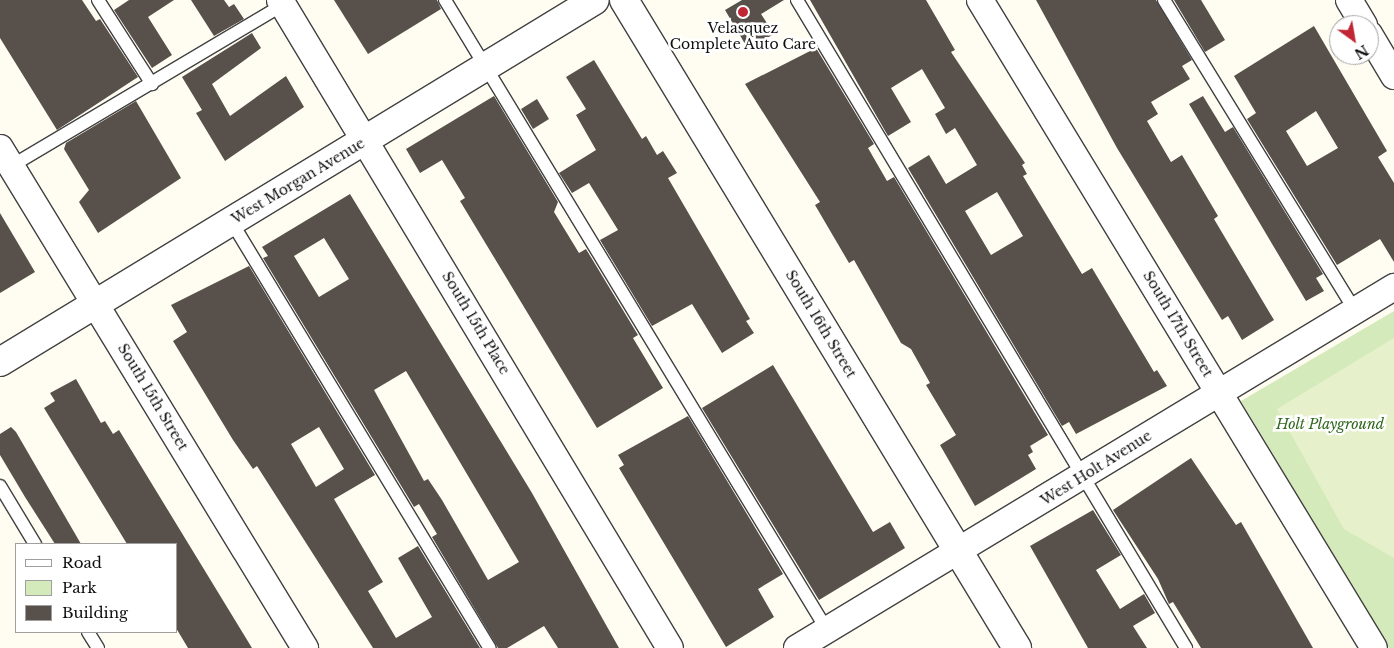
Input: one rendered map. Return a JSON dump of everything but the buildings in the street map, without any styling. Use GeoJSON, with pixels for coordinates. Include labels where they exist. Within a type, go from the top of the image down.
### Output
{"type":"FeatureCollection","features":[{"type":"Feature","properties":{"kind":"street","name":"West Morgan Avenue"},"geometry":{"type":"LineString","coordinates":[[0,362],[595,0]]}},
{"type":"Feature","properties":{"kind":"street","name":"South 16th Street"},"geometry":{"type":"LineString","coordinates":[[624,0],[1017,648]]}},
{"type":"Feature","properties":{"kind":"street","name":"South 17th Street"},"geometry":{"type":"LineString","coordinates":[[980,0],[1374,648]]}},
{"type":"Feature","properties":{"kind":"street"},"geometry":{"type":"LineString","coordinates":[[1349,0],[1358,15]]}},
{"type":"Feature","properties":{"kind":"street","name":"South 15th Place"},"geometry":{"type":"LineString","coordinates":[[282,2],[367,139],[670,648]]}},
{"type":"Feature","properties":{"kind":"street"},"geometry":{"type":"LineString","coordinates":[[1379,51],[1394,76]]}},
{"type":"Feature","properties":{"kind":"street","name":"South 15th Street"},"geometry":{"type":"LineString","coordinates":[[4,162],[96,303],[306,648]]}},
{"type":"Feature","properties":{"kind":"street","name":"West Holt Avenue"},"geometry":{"type":"LineString","coordinates":[[797,648],[960,552],[1394,287]]}},
{"type":"Feature","properties":{"kind":"lane"},"geometry":{"type":"LineString","coordinates":[[98,0],[152,84]]}},
{"type":"Feature","properties":{"kind":"lane"},"geometry":{"type":"LineString","coordinates":[[445,0],[827,630]]}},
{"type":"Feature","properties":{"kind":"lane"},"geometry":{"type":"LineString","coordinates":[[797,0],[1186,648]]}},
{"type":"Feature","properties":{"kind":"lane"},"geometry":{"type":"LineString","coordinates":[[1164,0],[1355,310]]}},
{"type":"Feature","properties":{"kind":"lane"},"geometry":{"type":"LineString","coordinates":[[4,162],[152,84],[282,2]]}},
{"type":"Feature","properties":{"kind":"lane"},"geometry":{"type":"LineString","coordinates":[[231,221],[490,648]]}},
{"type":"Feature","properties":{"kind":"lane"},"geometry":{"type":"LineString","coordinates":[[0,486],[34,543]]}},
{"type":"Feature","properties":{"kind":"lane"},"geometry":{"type":"LineString","coordinates":[[89,633],[98,648]]}},
{"type":"Feature","properties":{"kind":"green space","name":"Holt Playground"},"geometry":{"type":"Polygon","coordinates":[[[1394,311],[1394,648],[1389,648],[1241,401],[1394,311]]]}},
{"type":"Feature","properties":{"kind":"green space"},"geometry":{"type":"Polygon","coordinates":[[[1394,338],[1394,558],[1344,529],[1277,409],[1394,338]]]}},
{"type":"Feature","properties":{"kind":"place","name":"Velasquez Complete Auto Care"},"geometry":{"type":"Point","coordinates":[743,12]}}]}
